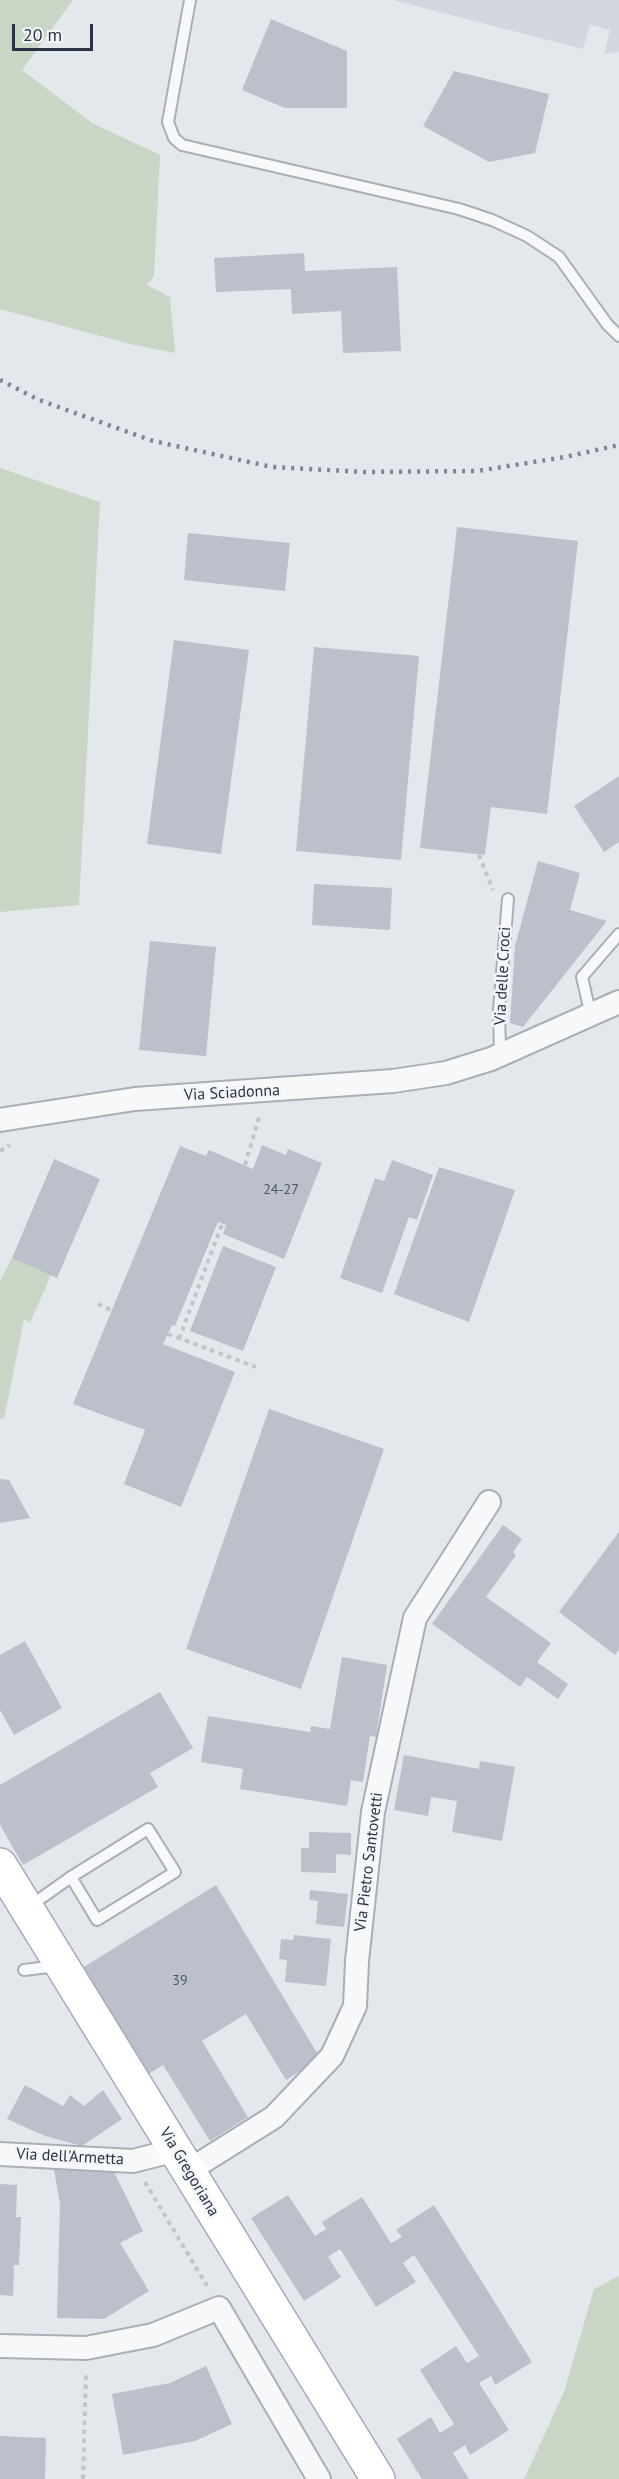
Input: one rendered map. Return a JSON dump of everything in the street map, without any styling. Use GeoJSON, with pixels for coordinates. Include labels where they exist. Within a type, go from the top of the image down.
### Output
{"type":"FeatureCollection","features":[{"type":"Feature","properties":{"kind":"main road","name":"Via Gregoriana"},"geometry":{"type":"LineString","coordinates":[[0,1865],[378,2479]]}},
{"type":"Feature","properties":{"kind":"street","name":"Via Sciadonna"},"geometry":{"type":"LineString","coordinates":[[0,1120],[135,1099],[393,1081],[463,1069],[591,1016],[619,1002]]}},
{"type":"Feature","properties":{"kind":"street","name":"Via Pietro Santovetti"},"geometry":{"type":"LineString","coordinates":[[182,2161],[274,2117],[332,2056],[355,2006],[357,1961],[373,1812],[415,1618],[489,1502]]}},
{"type":"Feature","properties":{"kind":"street","name":"Via dell'Armetta"},"geometry":{"type":"LineString","coordinates":[[4,2152],[133,2161],[182,2161]]}},
{"type":"Feature","properties":{"kind":"street"},"geometry":{"type":"LineString","coordinates":[[0,2346],[86,2348],[153,2335],[219,2308],[319,2479]]}},
{"type":"Feature","properties":{"kind":"lane"},"geometry":{"type":"LineString","coordinates":[[190,0],[168,122],[172,134],[182,146],[459,209],[492,220],[527,236],[559,257],[607,324],[619,336]]}},
{"type":"Feature","properties":{"kind":"lane","name":"Via delle Croci"},"geometry":{"type":"LineString","coordinates":[[500,1054],[500,1010],[508,899]]}},
{"type":"Feature","properties":{"kind":"lane"},"geometry":{"type":"LineString","coordinates":[[591,1016],[582,977],[619,934]]}},
{"type":"Feature","properties":{"kind":"lane"},"geometry":{"type":"LineString","coordinates":[[27,1908],[71,1877],[148,1829],[175,1872],[97,1920],[71,1877]]}},
{"type":"Feature","properties":{"kind":"lane"},"geometry":{"type":"LineString","coordinates":[[24,1970],[63,1965]]}},
{"type":"Feature","properties":{"kind":"path"},"geometry":{"type":"LineString","coordinates":[[479,855],[494,893]]}},
{"type":"Feature","properties":{"kind":"path"},"geometry":{"type":"LineString","coordinates":[[245,1165],[260,1117]]}},
{"type":"Feature","properties":{"kind":"path"},"geometry":{"type":"LineString","coordinates":[[180,1339],[222,1224]]}},
{"type":"Feature","properties":{"kind":"path"},"geometry":{"type":"LineString","coordinates":[[98,1304],[113,1311]]}},
{"type":"Feature","properties":{"kind":"path"},"geometry":{"type":"LineString","coordinates":[[168,1334],[256,1367]]}},
{"type":"Feature","properties":{"kind":"path"},"geometry":{"type":"LineString","coordinates":[[140,2174],[193,2262]]}},
{"type":"Feature","properties":{"kind":"path"},"geometry":{"type":"LineString","coordinates":[[83,2479],[86,2348]]}},
{"type":"Feature","properties":{"kind":"shaded area"},"geometry":{"type":"Polygon","coordinates":[[[393,0],[619,0],[619,52],[604,54],[610,30],[590,25],[583,49],[393,0]]]}},
{"type":"Feature","properties":{"kind":"green space"},"geometry":{"type":"Polygon","coordinates":[[[0,0],[73,0],[22,70],[92,123],[160,155],[154,276],[147,285],[170,297],[175,353],[130,344],[0,309],[0,0]]]}},
{"type":"Feature","properties":{"kind":"green space"},"geometry":{"type":"Polygon","coordinates":[[[0,468],[100,502],[79,905],[0,912],[0,468]]]}},
{"type":"Feature","properties":{"kind":"green space"},"geometry":{"type":"Polygon","coordinates":[[[12,1258],[51,1275],[30,1323],[24,1319],[4,1419],[0,1418],[0,1281],[12,1258]]]}},
{"type":"Feature","properties":{"kind":"green space"},"geometry":{"type":"Polygon","coordinates":[[[619,2276],[619,2479],[524,2479],[564,2392],[594,2289],[619,2276]]]}},
{"type":"Feature","properties":{"kind":"building"},"geometry":{"type":"Polygon","coordinates":[[[271,19],[347,51],[347,108],[285,108],[242,90],[271,19]]]}},
{"type":"Feature","properties":{"kind":"building"},"geometry":{"type":"Polygon","coordinates":[[[454,71],[549,94],[535,153],[489,162],[423,126],[454,71]]]}},
{"type":"Feature","properties":{"kind":"building"},"geometry":{"type":"Polygon","coordinates":[[[304,253],[305,271],[397,267],[401,351],[343,353],[341,311],[292,314],[291,289],[216,292],[214,258],[304,253]]]}},
{"type":"Feature","properties":{"kind":"building"},"geometry":{"type":"Polygon","coordinates":[[[457,527],[578,541],[547,814],[491,807],[485,855],[420,848],[457,527]]]}},
{"type":"Feature","properties":{"kind":"building"},"geometry":{"type":"Polygon","coordinates":[[[188,533],[290,543],[285,591],[184,580],[188,533]]]}},
{"type":"Feature","properties":{"kind":"building"},"geometry":{"type":"Polygon","coordinates":[[[174,640],[249,650],[221,854],[147,844],[174,640]]]}},
{"type":"Feature","properties":{"kind":"building"},"geometry":{"type":"Polygon","coordinates":[[[314,647],[419,656],[401,860],[296,851],[314,647]]]}},
{"type":"Feature","properties":{"kind":"building"},"geometry":{"type":"Polygon","coordinates":[[[619,776],[619,842],[604,852],[574,806],[619,776]]]}},
{"type":"Feature","properties":{"kind":"building"},"geometry":{"type":"Polygon","coordinates":[[[538,861],[580,873],[570,910],[607,921],[523,1027],[510,1023],[515,946],[538,861]]]}},
{"type":"Feature","properties":{"kind":"building"},"geometry":{"type":"Polygon","coordinates":[[[314,884],[392,888],[390,930],[312,925],[314,884]]]}},
{"type":"Feature","properties":{"kind":"building"},"geometry":{"type":"Polygon","coordinates":[[[150,941],[216,947],[206,1056],[139,1050],[150,941]]]}},
{"type":"Feature","properties":{"kind":"building"},"geometry":{"type":"Polygon","coordinates":[[[262,1145],[286,1155],[288,1149],[322,1163],[284,1259],[223,1234],[226,1225],[218,1222],[175,1326],[172,1325],[163,1344],[235,1372],[181,1507],[124,1484],[145,1430],[73,1404],[180,1146],[206,1156],[209,1150],[253,1169],[262,1145]]]}},
{"type":"Feature","properties":{"kind":"building"},"geometry":{"type":"Polygon","coordinates":[[[54,1159],[100,1179],[57,1278],[12,1258],[54,1159]]]}},
{"type":"Feature","properties":{"kind":"building"},"geometry":{"type":"Polygon","coordinates":[[[392,1160],[433,1175],[417,1220],[409,1217],[382,1293],[340,1278],[375,1178],[384,1181],[392,1160]]]}},
{"type":"Feature","properties":{"kind":"building"},"geometry":{"type":"Polygon","coordinates":[[[439,1167],[515,1190],[469,1322],[394,1294],[439,1167]]]}},
{"type":"Feature","properties":{"kind":"building"},"geometry":{"type":"Polygon","coordinates":[[[223,1246],[276,1267],[243,1351],[190,1331],[223,1246]]]}},
{"type":"Feature","properties":{"kind":"building"},"geometry":{"type":"Polygon","coordinates":[[[269,1409],[384,1449],[301,1689],[186,1649],[269,1409]]]}},
{"type":"Feature","properties":{"kind":"building"},"geometry":{"type":"Polygon","coordinates":[[[0,1479],[9,1480],[30,1518],[0,1523],[0,1479]]]}},
{"type":"Feature","properties":{"kind":"building"},"geometry":{"type":"Polygon","coordinates":[[[503,1525],[522,1539],[513,1552],[516,1555],[486,1597],[551,1643],[537,1662],[568,1684],[558,1699],[527,1677],[520,1687],[432,1624],[503,1525]]]}},
{"type":"Feature","properties":{"kind":"building"},"geometry":{"type":"Polygon","coordinates":[[[619,1532],[619,1650],[615,1655],[559,1612],[619,1532]]]}},
{"type":"Feature","properties":{"kind":"building"},"geometry":{"type":"Polygon","coordinates":[[[25,1641],[62,1708],[14,1735],[0,1710],[0,1655],[25,1641]]]}},
{"type":"Feature","properties":{"kind":"building"},"geometry":{"type":"Polygon","coordinates":[[[342,1657],[387,1665],[376,1737],[370,1736],[363,1782],[351,1780],[347,1806],[240,1789],[243,1769],[201,1762],[208,1716],[310,1732],[311,1726],[330,1729],[342,1657]]]}},
{"type":"Feature","properties":{"kind":"building"},"geometry":{"type":"Polygon","coordinates":[[[160,1692],[193,1748],[150,1773],[158,1787],[23,1865],[0,1825],[0,1785],[160,1692]]]}},
{"type":"Feature","properties":{"kind":"building"},"geometry":{"type":"Polygon","coordinates":[[[404,1755],[479,1769],[480,1761],[515,1767],[502,1841],[452,1832],[457,1801],[431,1797],[428,1816],[394,1810],[404,1755]]]}},
{"type":"Feature","properties":{"kind":"building"},"geometry":{"type":"Polygon","coordinates":[[[309,1832],[351,1833],[351,1855],[336,1854],[336,1873],[301,1872],[301,1848],[309,1848],[309,1832]]]}},
{"type":"Feature","properties":{"kind":"building"},"geometry":{"type":"Polygon","coordinates":[[[216,1885],[320,2058],[286,2080],[246,2014],[202,2041],[248,2117],[210,2141],[163,2065],[145,2076],[79,1970],[216,1885]]]}},
{"type":"Feature","properties":{"kind":"building"},"geometry":{"type":"Polygon","coordinates":[[[310,1890],[348,1894],[344,1927],[316,1924],[318,1901],[309,1900],[310,1890]]]}},
{"type":"Feature","properties":{"kind":"building"},"geometry":{"type":"Polygon","coordinates":[[[294,1935],[331,1939],[326,1986],[285,1982],[287,1960],[279,1959],[281,1939],[293,1940],[294,1935]]]}},
{"type":"Feature","properties":{"kind":"building"},"geometry":{"type":"Polygon","coordinates":[[[25,2085],[63,2106],[70,2095],[84,2106],[103,2090],[122,2119],[82,2146],[45,2136],[7,2119],[25,2085]]]}},
{"type":"Feature","properties":{"kind":"building"},"geometry":{"type":"Polygon","coordinates":[[[54,2170],[114,2172],[143,2231],[120,2243],[149,2291],[104,2319],[57,2318],[60,2204],[54,2170]]]}},
{"type":"Feature","properties":{"kind":"building"},"geometry":{"type":"Polygon","coordinates":[[[0,2184],[17,2185],[16,2217],[21,2217],[19,2265],[14,2265],[13,2296],[0,2295],[0,2184]]]}},
{"type":"Feature","properties":{"kind":"building"},"geometry":{"type":"Polygon","coordinates":[[[288,2195],[315,2236],[326,2229],[322,2222],[362,2197],[391,2243],[402,2237],[396,2230],[434,2205],[532,2362],[495,2385],[491,2376],[479,2383],[509,2430],[470,2455],[465,2445],[453,2453],[469,2479],[422,2479],[397,2439],[431,2417],[440,2433],[454,2424],[420,2370],[456,2346],[467,2363],[479,2356],[414,2255],[403,2263],[416,2282],[376,2307],[340,2249],[328,2257],[341,2277],[304,2301],[251,2218],[288,2195]]]}},
{"type":"Feature","properties":{"kind":"building"},"geometry":{"type":"Polygon","coordinates":[[[206,2366],[232,2424],[195,2441],[123,2455],[112,2394],[170,2383],[206,2366]]]}},
{"type":"Feature","properties":{"kind":"building"},"geometry":{"type":"Polygon","coordinates":[[[0,2436],[46,2438],[45,2479],[0,2479],[0,2436]]]}},
{"type":"Feature","properties":{"kind":"railway"},"geometry":{"type":"LineString","coordinates":[[0,380],[39,400],[153,441],[272,467],[365,472],[477,471],[565,457],[619,445]]}}]}
